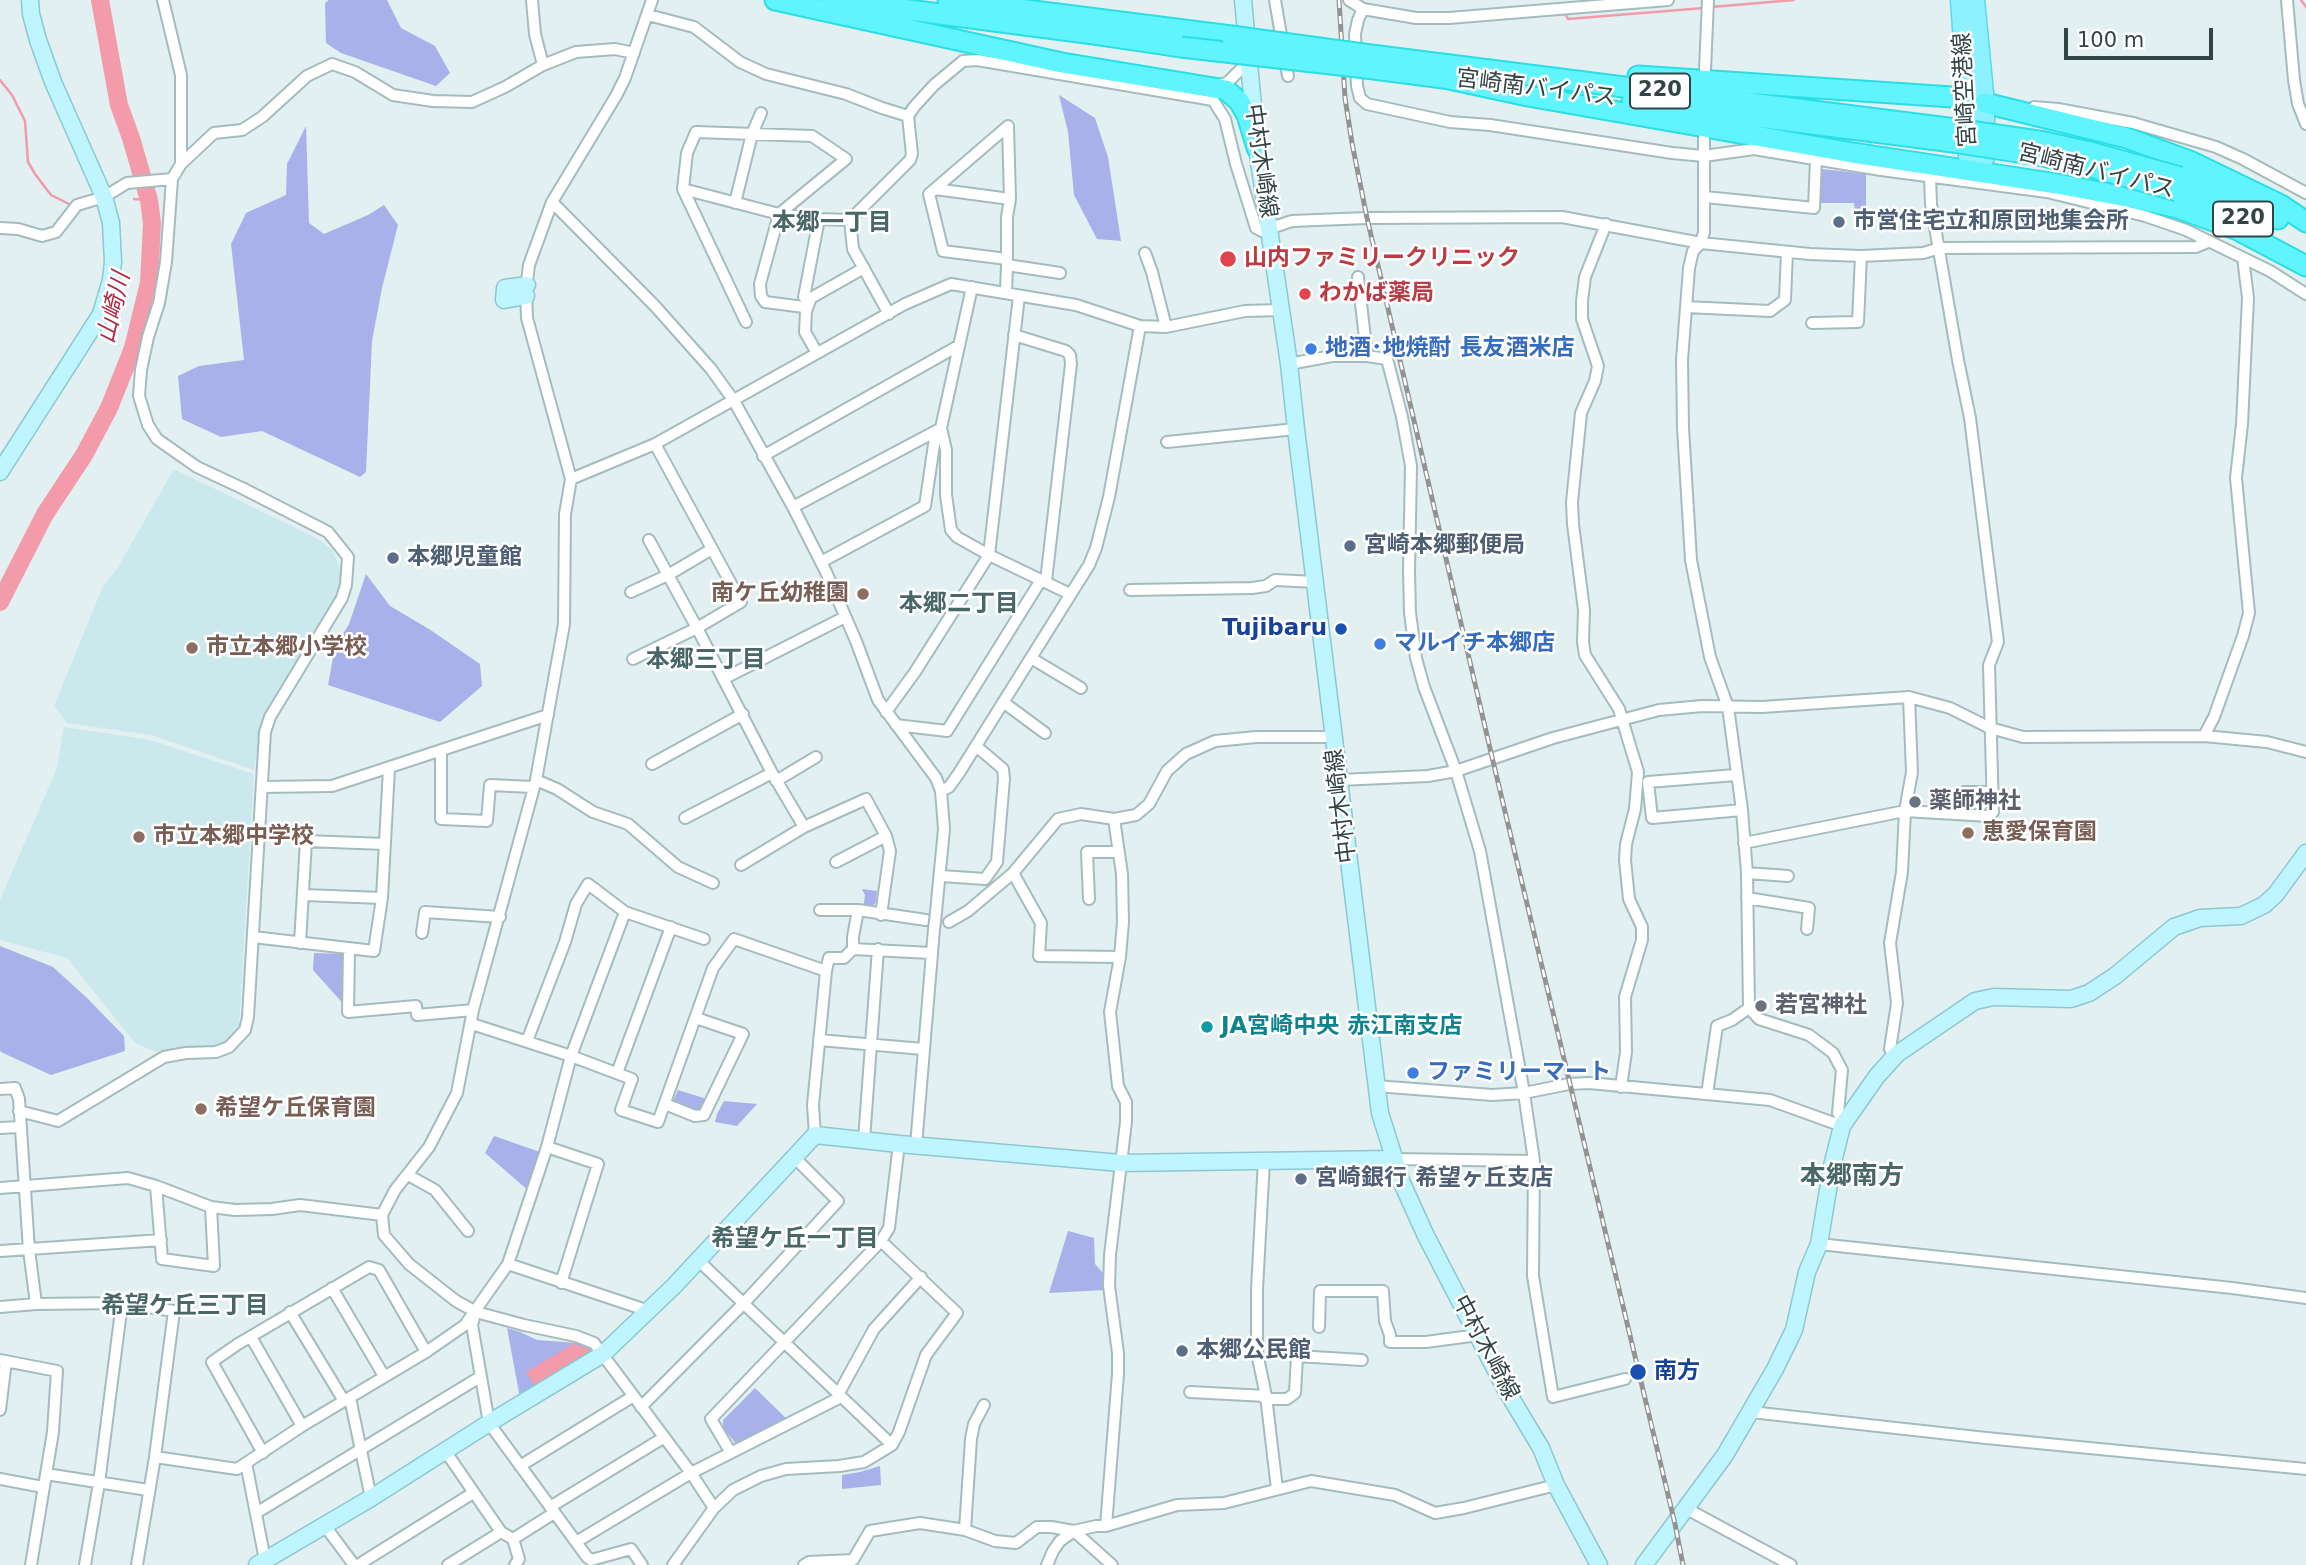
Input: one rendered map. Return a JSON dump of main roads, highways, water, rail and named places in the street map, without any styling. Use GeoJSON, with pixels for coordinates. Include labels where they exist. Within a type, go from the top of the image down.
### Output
{"type":"FeatureCollection","features":[{"type":"Feature","properties":{"kind":"highway"},"geometry":{"type":"LineString","coordinates":[[775,0],[1062,63],[1226,90],[1239,101],[1247,115],[1257,148]]}},
{"type":"Feature","properties":{"kind":"highway","name":"宮崎南バイパス"},"geometry":{"type":"LineString","coordinates":[[832,0],[1181,47],[1501,71],[1955,136],[2178,184],[2205,185],[2262,210],[2306,235]]}},
{"type":"Feature","properties":{"kind":"highway","name":"宮崎南バイパス"},"geometry":{"type":"LineString","coordinates":[[948,0],[1231,36],[1449,79],[1955,136]]}},
{"type":"Feature","properties":{"kind":"highway","name":"220"},"geometry":{"type":"LineString","coordinates":[[1501,71],[1591,72],[1976,100]]}},
{"type":"Feature","properties":{"kind":"highway"},"geometry":{"type":"LineString","coordinates":[[1449,79],[1574,104],[1853,153],[2057,184],[2178,208],[2238,230],[2306,266]]}},
{"type":"Feature","properties":{"kind":"highway"},"geometry":{"type":"LineString","coordinates":[[1976,100],[2114,134],[2166,152],[2227,177],[2281,205],[2306,222]]}},
{"type":"Feature","properties":{"kind":"highway","name":"宮崎南バイパス"},"geometry":{"type":"LineString","coordinates":[[2178,184],[2278,235],[2306,253]]}},
{"type":"Feature","properties":{"kind":"main road","name":"宮崎空港線"},"geometry":{"type":"LineString","coordinates":[[1960,0],[1974,74]]}},
{"type":"Feature","properties":{"kind":"main road","name":"宮崎空港線"},"geometry":{"type":"LineString","coordinates":[[1974,172],[1968,157],[1976,100],[1975,0]]}},
{"type":"Feature","properties":{"kind":"waterway","name":"山崎川"},"geometry":{"type":"LineString","coordinates":[[0,602],[45,514],[84,455],[109,408],[133,348],[149,283],[152,223],[149,200],[119,105],[100,0]]}},
{"type":"Feature","properties":{"kind":"waterway"},"geometry":{"type":"LineString","coordinates":[[1711,7],[1794,0]]}},
{"type":"Feature","properties":{"kind":"waterway"},"geometry":{"type":"LineString","coordinates":[[2301,0],[2306,7]]}},
{"type":"Feature","properties":{"kind":"waterway"},"geometry":{"type":"LineString","coordinates":[[1566,15],[1568,19],[1704,8]]}},
{"type":"Feature","properties":{"kind":"waterway"},"geometry":{"type":"LineString","coordinates":[[0,80],[12,95],[25,121],[28,162],[51,195],[71,205]]}},
{"type":"Feature","properties":{"kind":"waterway"},"geometry":{"type":"LineString","coordinates":[[134,199],[149,200]]}},
{"type":"Feature","properties":{"kind":"railway"},"geometry":{"type":"LineString","coordinates":[[1339,0],[1345,98],[1367,218],[1683,1565]]}},
{"type":"Feature","properties":{"kind":"place","name":"市営住宅立和原団地集会所"},"geometry":{"type":"Point","coordinates":[1839,222]}},
{"type":"Feature","properties":{"kind":"place","name":"山内ファミリークリニック"},"geometry":{"type":"Point","coordinates":[1228,259]}},
{"type":"Feature","properties":{"kind":"place","name":"わかば薬局"},"geometry":{"type":"Point","coordinates":[1305,294]}},
{"type":"Feature","properties":{"kind":"place","name":"地酒･地焼酎 長友酒米店"},"geometry":{"type":"Point","coordinates":[1311,349]}},
{"type":"Feature","properties":{"kind":"place","name":"宮崎本郷郵便局"},"geometry":{"type":"Point","coordinates":[1350,546]}},
{"type":"Feature","properties":{"kind":"place","name":"本郷児童館"},"geometry":{"type":"Point","coordinates":[393,558]}},
{"type":"Feature","properties":{"kind":"place","name":"南ケ丘幼稚園"},"geometry":{"type":"Point","coordinates":[863,594]}},
{"type":"Feature","properties":{"kind":"place","name":"Tujibaru"},"geometry":{"type":"Point","coordinates":[1341,629]}},
{"type":"Feature","properties":{"kind":"place","name":"マルイチ本郷店"},"geometry":{"type":"Point","coordinates":[1380,644]}},
{"type":"Feature","properties":{"kind":"place","name":"市立本郷小学校"},"geometry":{"type":"Point","coordinates":[192,648]}},
{"type":"Feature","properties":{"kind":"place","name":"薬師神社"},"geometry":{"type":"Point","coordinates":[1915,802]}},
{"type":"Feature","properties":{"kind":"place","name":"恵愛保育園"},"geometry":{"type":"Point","coordinates":[1968,833]}},
{"type":"Feature","properties":{"kind":"place","name":"市立本郷中学校"},"geometry":{"type":"Point","coordinates":[139,837]}},
{"type":"Feature","properties":{"kind":"place","name":"若宮神社"},"geometry":{"type":"Point","coordinates":[1761,1006]}},
{"type":"Feature","properties":{"kind":"place","name":"JA宮崎中央 赤江南支店"},"geometry":{"type":"Point","coordinates":[1207,1027]}},
{"type":"Feature","properties":{"kind":"place","name":"ファミリーマート"},"geometry":{"type":"Point","coordinates":[1413,1073]}},
{"type":"Feature","properties":{"kind":"place","name":"希望ケ丘保育園"},"geometry":{"type":"Point","coordinates":[201,1109]}},
{"type":"Feature","properties":{"kind":"place","name":"宮崎銀行 希望ヶ丘支店"},"geometry":{"type":"Point","coordinates":[1301,1179]}},
{"type":"Feature","properties":{"kind":"place","name":"本郷公民館"},"geometry":{"type":"Point","coordinates":[1182,1351]}},
{"type":"Feature","properties":{"kind":"place","name":"南方"},"geometry":{"type":"Point","coordinates":[1638,1372]}},
{"type":"Feature","properties":{"kind":"district","name":"本郷一丁目"},"geometry":{"type":"Point","coordinates":[832,224]}},
{"type":"Feature","properties":{"kind":"district","name":"本郷二丁目"},"geometry":{"type":"Point","coordinates":[959,605]}},
{"type":"Feature","properties":{"kind":"district","name":"本郷三丁目"},"geometry":{"type":"Point","coordinates":[706,661]}},
{"type":"Feature","properties":{"kind":"district","name":"本郷南方"},"geometry":{"type":"Point","coordinates":[1852,1177]}},
{"type":"Feature","properties":{"kind":"district","name":"希望ケ丘一丁目"},"geometry":{"type":"Point","coordinates":[795,1240]}},
{"type":"Feature","properties":{"kind":"district","name":"希望ケ丘三丁目"},"geometry":{"type":"Point","coordinates":[185,1307]}}]}
